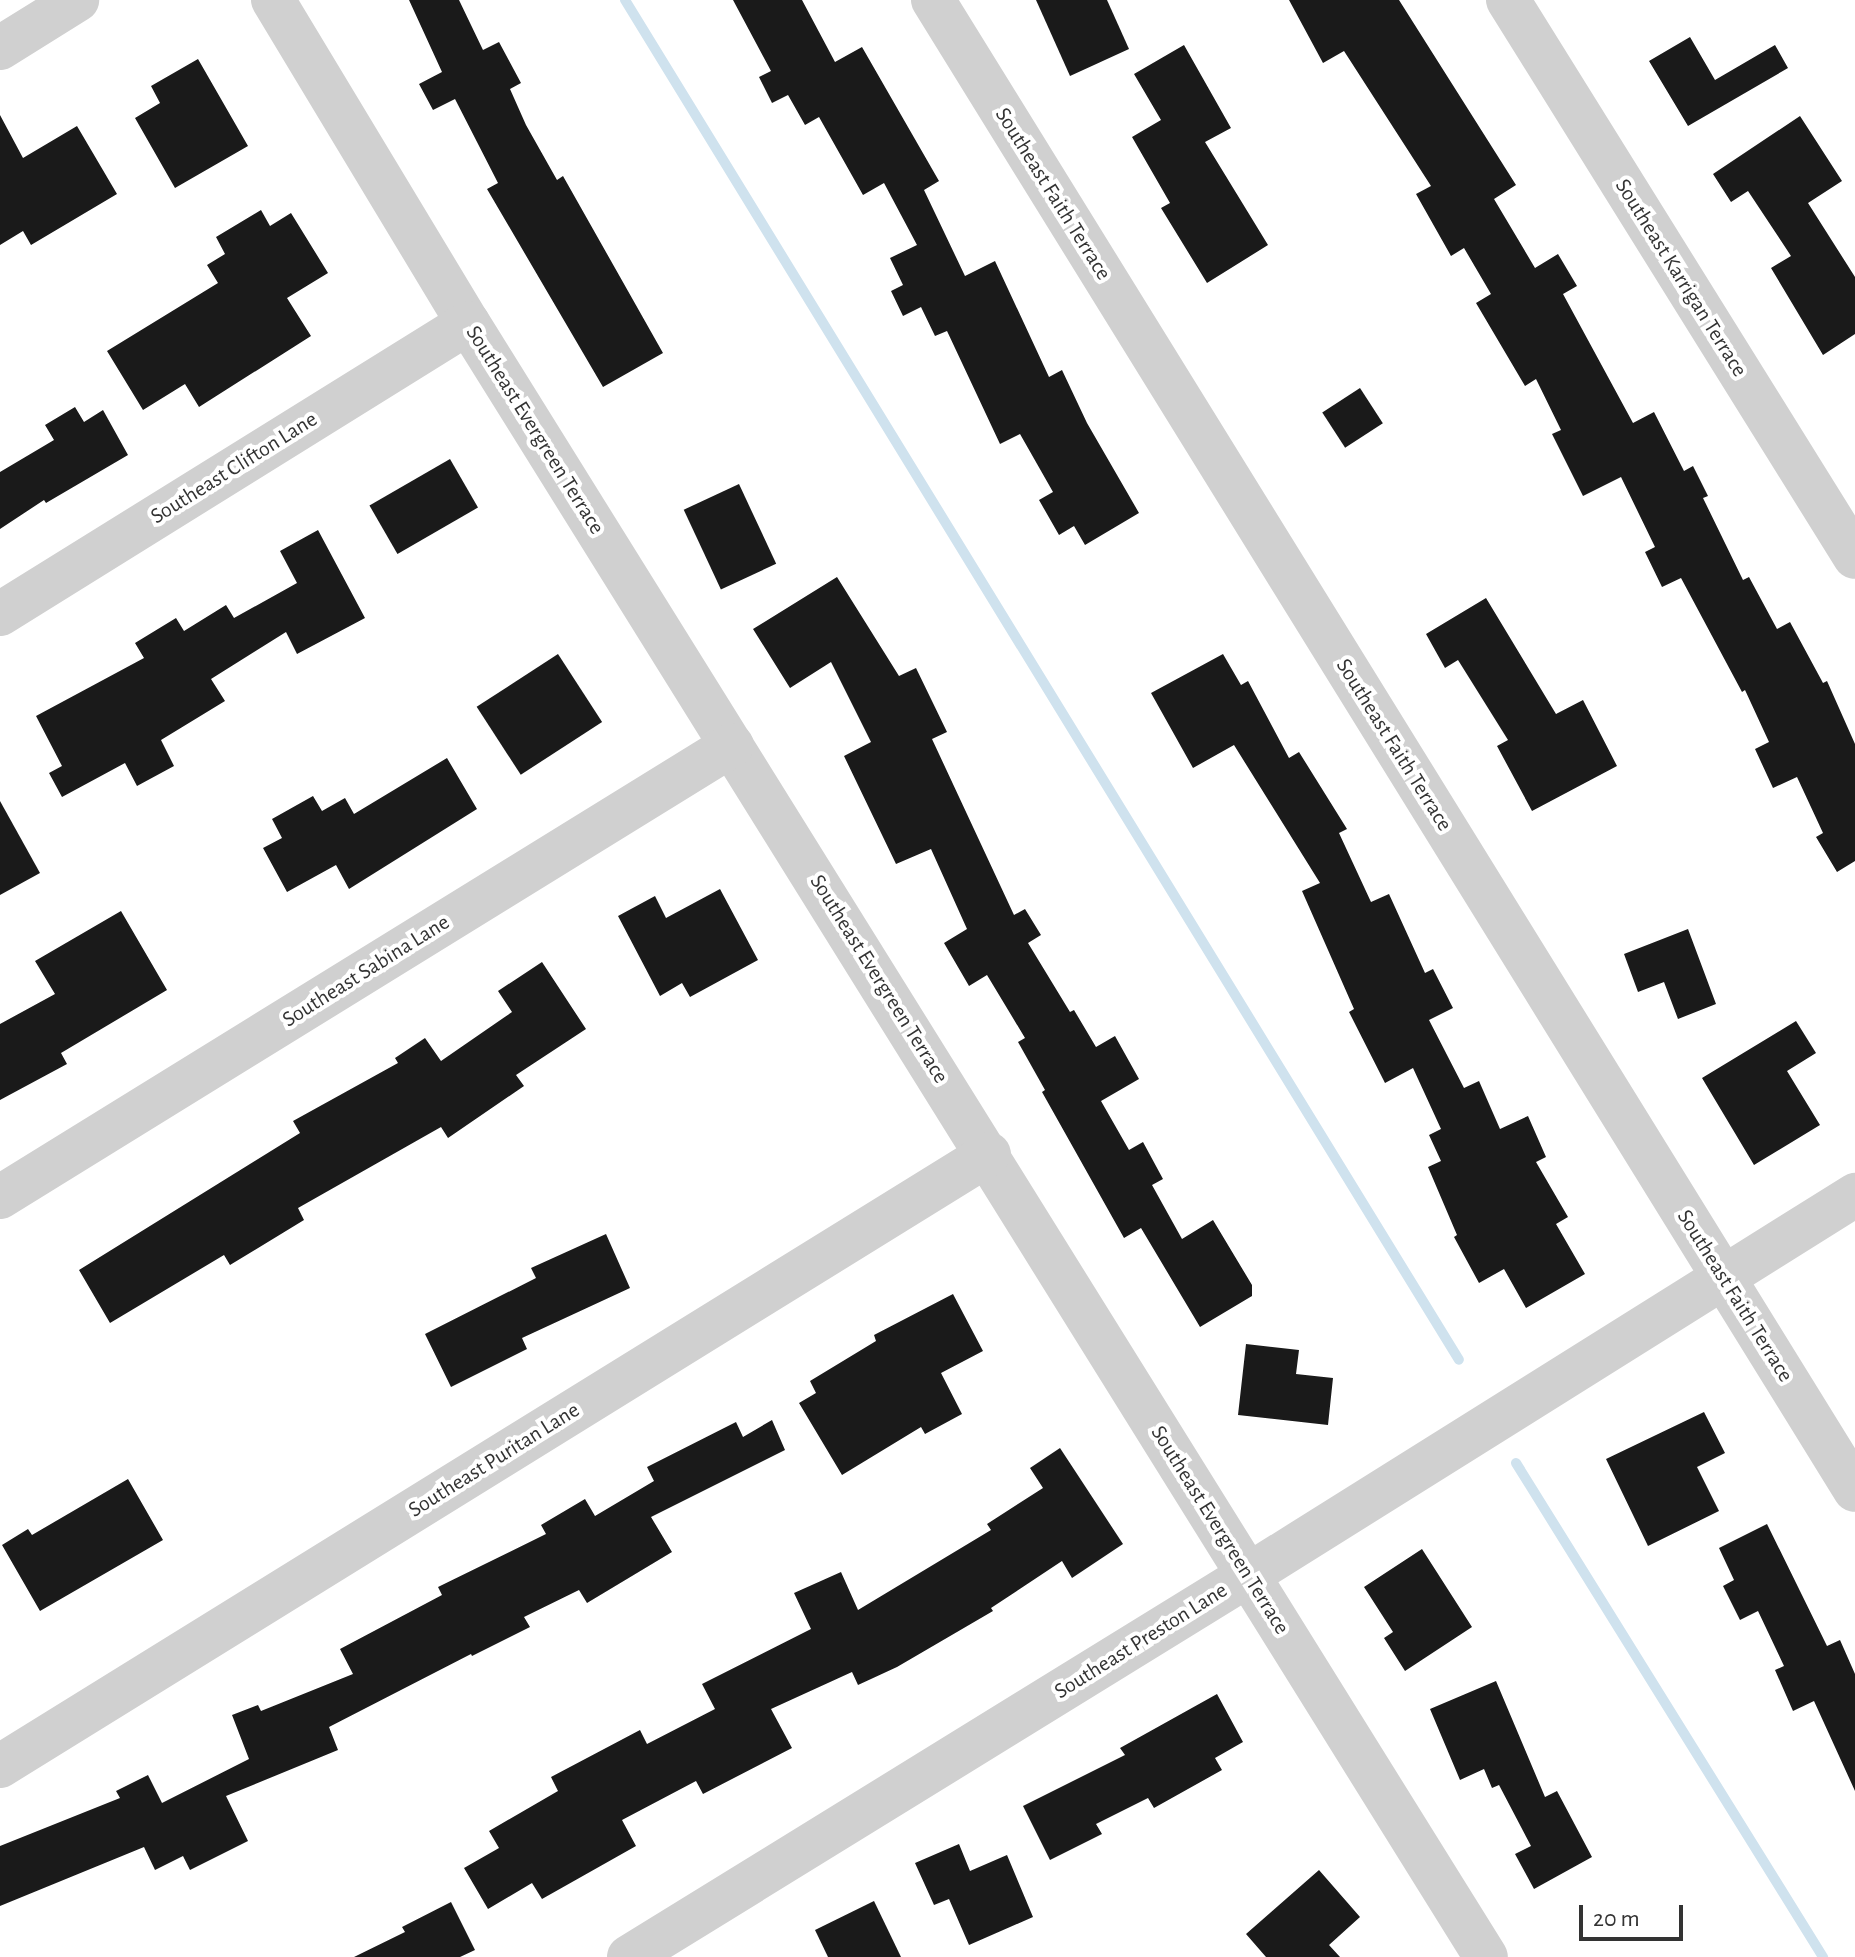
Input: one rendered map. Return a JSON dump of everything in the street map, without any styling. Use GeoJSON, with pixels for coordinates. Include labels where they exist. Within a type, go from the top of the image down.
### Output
{"type":"FeatureCollection","features":[{"type":"Feature","properties":{"kind":"street"},"geometry":{"type":"LineString","coordinates":[[0,48],[77,0]]}},
{"type":"Feature","properties":{"kind":"street","name":"Southeast Evergreen Terrace"},"geometry":{"type":"LineString","coordinates":[[273,0],[468,323],[989,1154],[1247,1576],[1486,1957]]}},
{"type":"Feature","properties":{"kind":"street","name":"Southeast Faith Terrace"},"geometry":{"type":"LineString","coordinates":[[933,0],[1855,1490]]}},
{"type":"Feature","properties":{"kind":"street","name":"Southeast Karrigan Terrace"},"geometry":{"type":"LineString","coordinates":[[1508,0],[1855,557]]}},
{"type":"Feature","properties":{"kind":"street","name":"Southeast Clifton Lane"},"geometry":{"type":"LineString","coordinates":[[0,614],[468,323]]}},
{"type":"Feature","properties":{"kind":"street","name":"Southeast Sabina Lane"},"geometry":{"type":"LineString","coordinates":[[0,1197],[732,745]]}},
{"type":"Feature","properties":{"kind":"street","name":"Southeast Puritan Lane"},"geometry":{"type":"LineString","coordinates":[[0,1766],[989,1154]]}},
{"type":"Feature","properties":{"kind":"street","name":"Southeast Preston Lane"},"geometry":{"type":"LineString","coordinates":[[629,1957],[1247,1576],[1855,1195]]}},
{"type":"Feature","properties":{"kind":"building"},"geometry":{"type":"Polygon","coordinates":[[[409,0],[459,0],[483,50],[499,42],[521,83],[510,89],[526,125],[557,180],[563,176],[663,353],[603,387],[487,189],[498,183],[455,99],[433,110],[419,84],[442,72],[409,0]]]}},
{"type":"Feature","properties":{"kind":"building"},"geometry":{"type":"Polygon","coordinates":[[[733,0],[802,0],[835,62],[862,47],[939,181],[924,190],[965,276],[995,261],[1049,377],[1062,370],[1087,423],[1139,513],[1085,545],[1074,526],[1059,535],[1039,500],[1053,492],[1020,434],[1000,444],[947,331],[935,336],[921,307],[903,316],[891,291],[903,285],[890,258],[917,245],[884,183],[863,195],[819,117],[805,125],[788,95],[772,103],[759,77],[771,71],[733,0]]]}},
{"type":"Feature","properties":{"kind":"building"},"geometry":{"type":"Polygon","coordinates":[[[1036,0],[1107,0],[1129,49],[1070,76],[1036,0]]]}},
{"type":"Feature","properties":{"kind":"building"},"geometry":{"type":"Polygon","coordinates":[[[1289,0],[1399,0],[1516,185],[1494,199],[1535,268],[1558,254],[1577,286],[1563,294],[1633,423],[1654,412],[1684,471],[1693,466],[1708,496],[1703,498],[1743,580],[1749,577],[1777,629],[1790,622],[1823,683],[1827,681],[1855,744],[1855,861],[1837,872],[1816,837],[1823,833],[1797,777],[1773,788],[1755,749],[1769,742],[1745,690],[1742,692],[1681,578],[1662,587],[1645,552],[1655,547],[1621,477],[1583,496],[1552,434],[1561,430],[1536,379],[1525,386],[1476,303],[1491,294],[1464,248],[1451,256],[1416,194],[1431,186],[1344,51],[1323,63],[1289,0]]]}},
{"type":"Feature","properties":{"kind":"building"},"geometry":{"type":"Polygon","coordinates":[[[1690,37],[1715,80],[1775,45],[1788,68],[1688,126],[1649,61],[1690,37]]]}},
{"type":"Feature","properties":{"kind":"building"},"geometry":{"type":"Polygon","coordinates":[[[1184,45],[1231,128],[1205,142],[1268,245],[1207,283],[1161,208],[1170,203],[1132,137],[1161,120],[1134,74],[1184,45]]]}},
{"type":"Feature","properties":{"kind":"building"},"geometry":{"type":"Polygon","coordinates":[[[198,59],[248,146],[175,188],[135,118],[160,103],[151,86],[198,59]]]}},
{"type":"Feature","properties":{"kind":"building"},"geometry":{"type":"Polygon","coordinates":[[[0,115],[23,158],[77,126],[117,194],[31,245],[23,231],[0,245],[0,115]]]}},
{"type":"Feature","properties":{"kind":"building"},"geometry":{"type":"Polygon","coordinates":[[[1800,116],[1842,181],[1808,203],[1855,277],[1855,334],[1823,355],[1771,268],[1791,256],[1748,191],[1731,202],[1713,174],[1800,116]]]}},
{"type":"Feature","properties":{"kind":"building"},"geometry":{"type":"Polygon","coordinates":[[[261,210],[270,226],[291,213],[328,273],[287,298],[311,336],[199,407],[185,384],[143,410],[107,351],[218,283],[207,265],[225,254],[216,237],[261,210]]]}},
{"type":"Feature","properties":{"kind":"building"},"geometry":{"type":"Polygon","coordinates":[[[1360,388],[1383,423],[1345,448],[1322,413],[1360,388]]]}},
{"type":"Feature","properties":{"kind":"building"},"geometry":{"type":"Polygon","coordinates":[[[75,407],[84,422],[103,410],[128,455],[46,503],[44,500],[0,529],[0,472],[54,440],[45,425],[75,407]]]}},
{"type":"Feature","properties":{"kind":"building"},"geometry":{"type":"Polygon","coordinates":[[[450,459],[478,507],[397,554],[369,506],[450,459]]]}},
{"type":"Feature","properties":{"kind":"building"},"geometry":{"type":"Polygon","coordinates":[[[739,484],[776,564],[721,590],[684,510],[739,484]]]}},
{"type":"Feature","properties":{"kind":"building"},"geometry":{"type":"Polygon","coordinates":[[[318,530],[365,618],[297,654],[286,632],[211,679],[225,701],[161,740],[174,766],[137,786],[125,763],[62,797],[49,773],[62,766],[36,716],[144,658],[135,643],[176,618],[184,631],[226,605],[234,618],[297,583],[280,551],[318,530]]]}},
{"type":"Feature","properties":{"kind":"building"},"geometry":{"type":"Polygon","coordinates":[[[837,577],[899,676],[916,668],[947,732],[932,739],[1014,915],[1025,909],[1041,935],[1028,943],[1070,1012],[1074,1010],[1096,1047],[1115,1036],[1139,1079],[1101,1101],[1129,1150],[1143,1142],[1163,1179],[1152,1185],[1182,1239],[1213,1220],[1252,1285],[1252,1296],[1200,1327],[1141,1228],[1124,1238],[1042,1092],[1045,1090],[1018,1042],[1025,1038],[987,975],[969,986],[944,943],[967,929],[931,849],[896,864],[844,756],[871,742],[831,662],[790,688],[753,629],[837,577]]]}},
{"type":"Feature","properties":{"kind":"building"},"geometry":{"type":"Polygon","coordinates":[[[1486,598],[1556,714],[1583,700],[1617,766],[1532,811],[1497,746],[1508,740],[1458,660],[1445,668],[1426,634],[1486,598]]]}},
{"type":"Feature","properties":{"kind":"building"},"geometry":{"type":"Polygon","coordinates":[[[558,654],[602,722],[521,775],[477,707],[558,654]]]}},
{"type":"Feature","properties":{"kind":"building"},"geometry":{"type":"Polygon","coordinates":[[[1223,654],[1241,685],[1248,681],[1289,758],[1299,752],[1347,829],[1339,833],[1371,902],[1389,894],[1425,973],[1433,969],[1453,1008],[1429,1020],[1464,1088],[1479,1081],[1500,1129],[1528,1116],[1546,1157],[1536,1162],[1568,1217],[1556,1224],[1585,1274],[1526,1308],[1504,1269],[1479,1283],[1454,1237],[1457,1235],[1428,1167],[1441,1161],[1429,1135],[1441,1129],[1413,1068],[1385,1083],[1349,1012],[1354,1009],[1302,891],[1320,883],[1234,745],[1193,768],[1151,693],[1223,654]]]}},
{"type":"Feature","properties":{"kind":"building"},"geometry":{"type":"Polygon","coordinates":[[[447,758],[477,809],[349,889],[336,865],[287,892],[263,848],[282,838],[272,819],[313,796],[322,811],[345,798],[354,814],[447,758]]]}},
{"type":"Feature","properties":{"kind":"building"},"geometry":{"type":"Polygon","coordinates":[[[0,801],[40,873],[0,895],[0,801]]]}},
{"type":"Feature","properties":{"kind":"building"},"geometry":{"type":"Polygon","coordinates":[[[720,889],[758,960],[690,997],[682,983],[660,996],[618,916],[655,896],[666,918],[720,889]]]}},
{"type":"Feature","properties":{"kind":"building"},"geometry":{"type":"Polygon","coordinates":[[[121,911],[167,990],[61,1053],[67,1064],[0,1100],[0,1024],[55,994],[35,961],[121,911]]]}},
{"type":"Feature","properties":{"kind":"building"},"geometry":{"type":"Polygon","coordinates":[[[1688,929],[1716,1004],[1678,1019],[1664,982],[1638,992],[1624,954],[1688,929]]]}},
{"type":"Feature","properties":{"kind":"building"},"geometry":{"type":"Polygon","coordinates":[[[542,962],[586,1029],[516,1075],[524,1086],[448,1138],[441,1127],[298,1208],[304,1220],[230,1265],[224,1255],[110,1323],[79,1270],[300,1133],[293,1121],[398,1063],[395,1058],[425,1038],[441,1061],[512,1012],[498,991],[542,962]]]}},
{"type":"Feature","properties":{"kind":"building"},"geometry":{"type":"Polygon","coordinates":[[[1796,1021],[1816,1053],[1787,1071],[1820,1125],[1754,1165],[1702,1078],[1796,1021]]]}},
{"type":"Feature","properties":{"kind":"building"},"geometry":{"type":"Polygon","coordinates":[[[606,1234],[630,1288],[522,1338],[527,1349],[451,1387],[425,1334],[536,1278],[531,1268],[606,1234]]]}},
{"type":"Feature","properties":{"kind":"building"},"geometry":{"type":"Polygon","coordinates":[[[953,1294],[983,1351],[941,1373],[962,1414],[925,1434],[921,1427],[842,1475],[799,1403],[816,1393],[810,1381],[876,1341],[874,1335],[953,1294]]]}},
{"type":"Feature","properties":{"kind":"building"},"geometry":{"type":"Polygon","coordinates":[[[1246,1344],[1299,1350],[1296,1374],[1333,1378],[1328,1425],[1238,1415],[1246,1344]]]}},
{"type":"Feature","properties":{"kind":"building"},"geometry":{"type":"Polygon","coordinates":[[[1704,1412],[1725,1453],[1697,1467],[1719,1511],[1648,1546],[1606,1459],[1704,1412]]]}},
{"type":"Feature","properties":{"kind":"building"},"geometry":{"type":"Polygon","coordinates":[[[772,1420],[785,1450],[651,1517],[672,1552],[587,1603],[579,1590],[524,1617],[530,1627],[329,1727],[338,1750],[226,1796],[248,1841],[190,1870],[183,1856],[155,1870],[144,1847],[0,1906],[0,1846],[120,1798],[116,1791],[148,1775],[162,1803],[249,1759],[232,1715],[258,1705],[261,1711],[353,1674],[340,1649],[442,1595],[438,1587],[546,1534],[541,1525],[585,1499],[595,1516],[654,1481],[647,1467],[736,1422],[743,1437],[772,1420]]]}},
{"type":"Feature","properties":{"kind":"building"},"geometry":{"type":"Polygon","coordinates":[[[1060,1448],[1123,1544],[1072,1578],[1062,1561],[991,1608],[993,1611],[897,1667],[858,1685],[852,1672],[771,1709],[792,1748],[703,1794],[696,1781],[622,1820],[636,1846],[542,1899],[532,1883],[488,1909],[464,1868],[499,1848],[489,1831],[558,1791],[551,1777],[640,1730],[647,1744],[715,1709],[702,1684],[811,1629],[794,1593],[841,1572],[858,1610],[991,1530],[987,1524],[1043,1488],[1030,1468],[1060,1448]]]}},
{"type":"Feature","properties":{"kind":"building"},"geometry":{"type":"Polygon","coordinates":[[[128,1479],[163,1540],[40,1611],[2,1545],[28,1529],[32,1535],[128,1479]]]}},
{"type":"Feature","properties":{"kind":"building"},"geometry":{"type":"Polygon","coordinates":[[[1767,1524],[1827,1646],[1840,1640],[1855,1674],[1855,1791],[1814,1701],[1793,1711],[1775,1670],[1784,1666],[1758,1611],[1740,1620],[1723,1586],[1734,1580],[1719,1548],[1767,1524]]]}},
{"type":"Feature","properties":{"kind":"building"},"geometry":{"type":"Polygon","coordinates":[[[1422,1549],[1472,1627],[1405,1671],[1384,1638],[1393,1632],[1364,1587],[1422,1549]]]}},
{"type":"Feature","properties":{"kind":"building"},"geometry":{"type":"Polygon","coordinates":[[[1496,1681],[1545,1797],[1557,1791],[1592,1857],[1534,1889],[1515,1854],[1531,1846],[1499,1785],[1492,1788],[1484,1769],[1460,1780],[1430,1709],[1496,1681]]]}},
{"type":"Feature","properties":{"kind":"building"},"geometry":{"type":"Polygon","coordinates":[[[1217,1694],[1243,1742],[1215,1758],[1222,1770],[1154,1808],[1148,1798],[1096,1824],[1102,1834],[1050,1860],[1023,1806],[1125,1755],[1120,1748],[1217,1694]]]}},
{"type":"Feature","properties":{"kind":"building"},"geometry":{"type":"Polygon","coordinates":[[[959,1844],[970,1871],[1007,1855],[1033,1917],[969,1945],[949,1899],[934,1905],[915,1863],[959,1844]]]}},
{"type":"Feature","properties":{"kind":"building"},"geometry":{"type":"Polygon","coordinates":[[[1319,1870],[1360,1917],[1329,1945],[1340,1957],[1266,1957],[1246,1934],[1319,1870]]]}},
{"type":"Feature","properties":{"kind":"building"},"geometry":{"type":"Polygon","coordinates":[[[874,1901],[901,1957],[828,1957],[815,1930],[874,1901]]]}},
{"type":"Feature","properties":{"kind":"building"},"geometry":{"type":"Polygon","coordinates":[[[451,1902],[475,1950],[460,1957],[354,1957],[405,1932],[402,1927],[451,1902]]]}},
{"type":"Feature","properties":{"kind":"waterway"},"geometry":{"type":"LineString","coordinates":[[625,0],[1459,1360]]}},
{"type":"Feature","properties":{"kind":"waterway"},"geometry":{"type":"LineString","coordinates":[[1516,1463],[1823,1957]]}}]}
